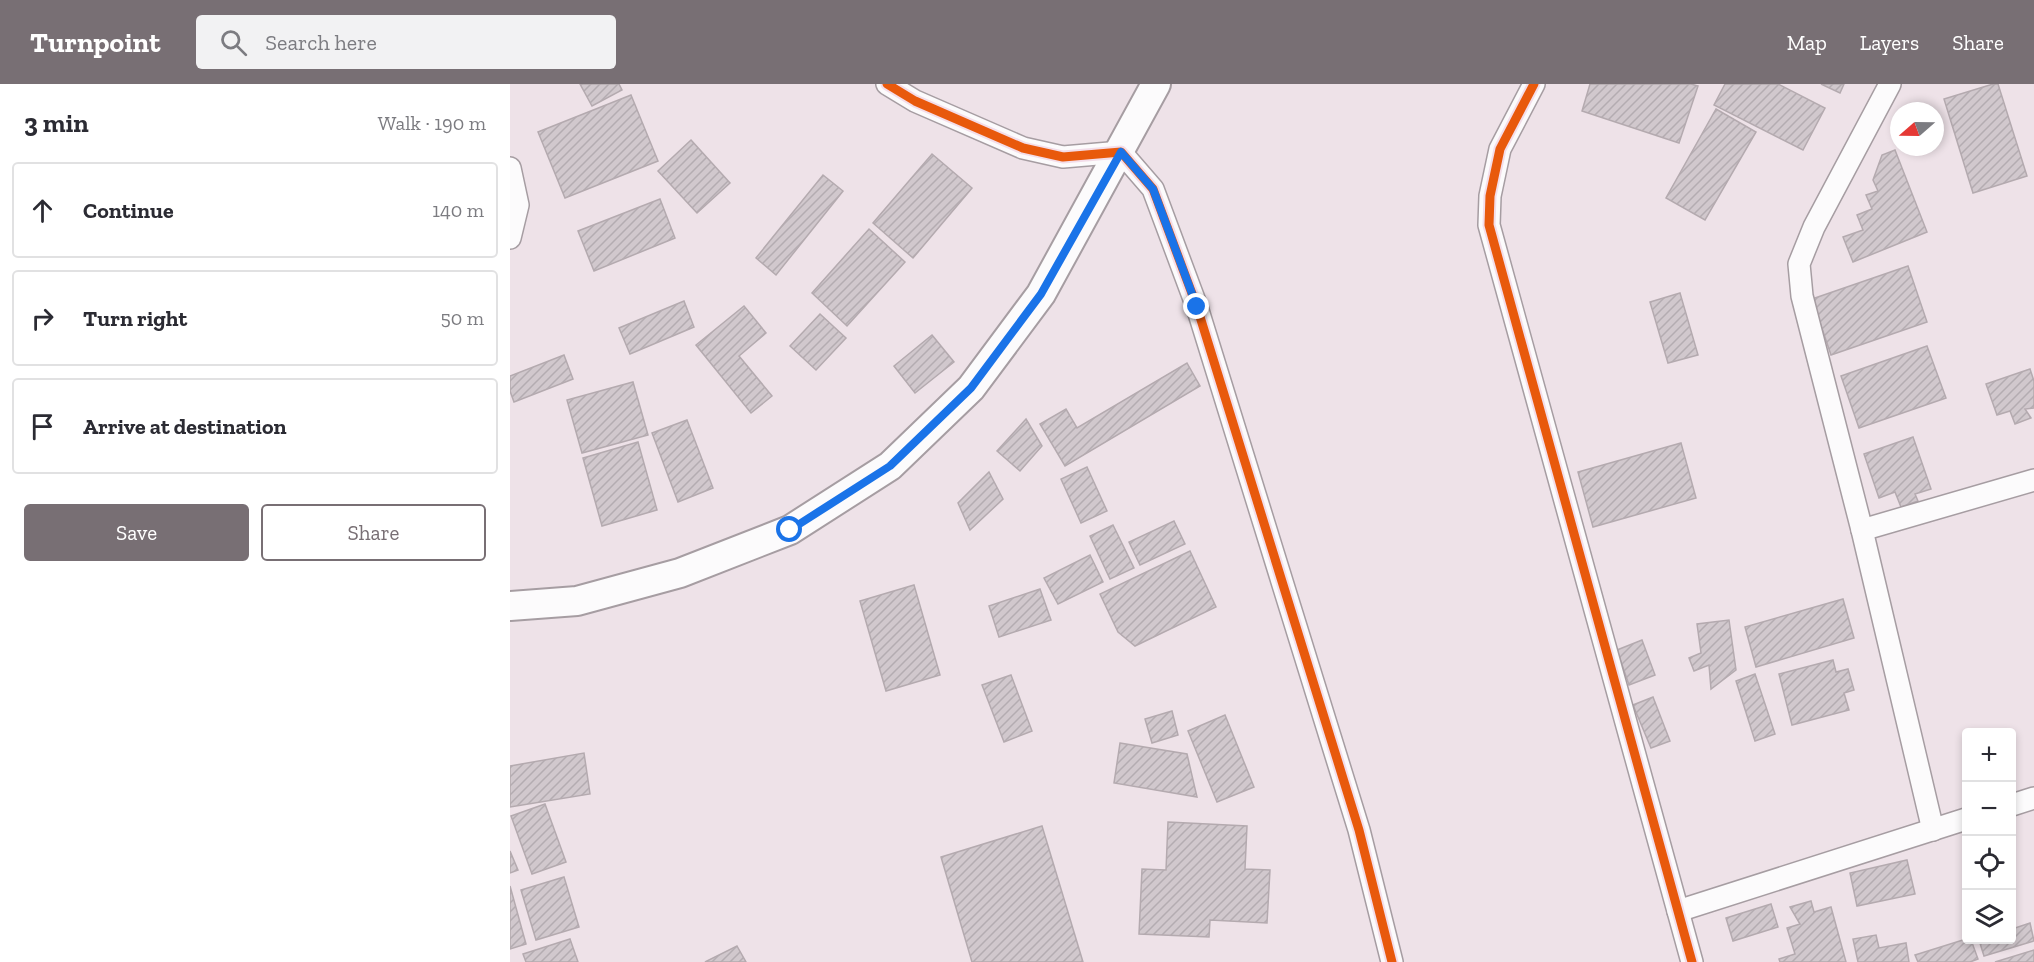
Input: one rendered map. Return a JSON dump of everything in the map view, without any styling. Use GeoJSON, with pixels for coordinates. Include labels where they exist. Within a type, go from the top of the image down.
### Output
{"type":"FeatureCollection","features":[{"type":"Feature","properties":{"kind":"street"},"geometry":{"type":"LineString","coordinates":[[886,84],[915,101],[1023,148],[1063,157],[1121,152]]}},
{"type":"Feature","properties":{"kind":"street"},"geometry":{"type":"LineString","coordinates":[[510,606],[577,601],[680,573],[790,530],[890,466],[971,388],[1041,294],[1121,152],[1156,84]]}},
{"type":"Feature","properties":{"kind":"street"},"geometry":{"type":"LineString","coordinates":[[1534,84],[1500,149],[1490,196],[1489,225],[1692,962]]}},
{"type":"Feature","properties":{"kind":"street"},"geometry":{"type":"LineString","coordinates":[[1890,84],[1814,227],[1799,264],[1802,296],[1862,530],[1933,830]]}},
{"type":"Feature","properties":{"kind":"street"},"geometry":{"type":"LineString","coordinates":[[1121,152],[1153,189],[1197,307],[1359,830],[1392,962]]}},
{"type":"Feature","properties":{"kind":"street"},"geometry":{"type":"LineString","coordinates":[[510,168],[518,205],[510,238]]}},
{"type":"Feature","properties":{"kind":"street"},"geometry":{"type":"LineString","coordinates":[[1862,530],[2034,480]]}},
{"type":"Feature","properties":{"kind":"street"},"geometry":{"type":"LineString","coordinates":[[2016,805],[2034,798]]}},
{"type":"Feature","properties":{"kind":"street"},"geometry":{"type":"LineString","coordinates":[[1678,911],[1962,820]]}},
{"type":"Feature","properties":{"kind":"building"},"geometry":{"type":"Polygon","coordinates":[[[580,84],[619,84],[622,90],[592,106],[580,84]]]}},
{"type":"Feature","properties":{"kind":"building"},"geometry":{"type":"Polygon","coordinates":[[[1590,84],[1691,84],[1698,86],[1679,143],[1582,111],[1590,84]]]}},
{"type":"Feature","properties":{"kind":"building"},"geometry":{"type":"Polygon","coordinates":[[[1725,84],[1778,84],[1825,108],[1803,150],[1714,105],[1725,84]]]}},
{"type":"Feature","properties":{"kind":"building"},"geometry":{"type":"Polygon","coordinates":[[[1821,84],[1844,84],[1840,93],[1821,84]]]}},
{"type":"Feature","properties":{"kind":"building"},"geometry":{"type":"Polygon","coordinates":[[[1998,84],[2027,176],[1973,193],[1944,99],[1998,84]]]}},
{"type":"Feature","properties":{"kind":"building"},"geometry":{"type":"Polygon","coordinates":[[[631,95],[658,161],[565,198],[538,132],[631,95]]]}},
{"type":"Feature","properties":{"kind":"building"},"geometry":{"type":"Polygon","coordinates":[[[1716,109],[1756,132],[1705,220],[1666,198],[1716,109]]]}},
{"type":"Feature","properties":{"kind":"building"},"geometry":{"type":"Polygon","coordinates":[[[691,140],[730,183],[697,213],[658,171],[691,140]]]}},
{"type":"Feature","properties":{"kind":"building"},"geometry":{"type":"Polygon","coordinates":[[[1890,152],[1890,156],[1897,156],[1927,232],[1853,262],[1843,237],[1863,230],[1857,215],[1872,209],[1866,195],[1878,191],[1873,180],[1882,155],[1890,152]]]}},
{"type":"Feature","properties":{"kind":"building"},"geometry":{"type":"Polygon","coordinates":[[[932,154],[972,188],[913,258],[873,223],[932,154]]]}},
{"type":"Feature","properties":{"kind":"building"},"geometry":{"type":"Polygon","coordinates":[[[823,175],[843,191],[776,275],[756,258],[823,175]]]}},
{"type":"Feature","properties":{"kind":"building"},"geometry":{"type":"Polygon","coordinates":[[[660,199],[675,238],[594,271],[578,231],[660,199]]]}},
{"type":"Feature","properties":{"kind":"building"},"geometry":{"type":"Polygon","coordinates":[[[869,229],[905,262],[847,326],[812,293],[869,229]]]}},
{"type":"Feature","properties":{"kind":"building"},"geometry":{"type":"Polygon","coordinates":[[[1908,266],[1927,322],[1831,355],[1812,299],[1908,266]]]}},
{"type":"Feature","properties":{"kind":"building"},"geometry":{"type":"Polygon","coordinates":[[[1680,293],[1698,355],[1668,363],[1650,302],[1680,293]]]}},
{"type":"Feature","properties":{"kind":"building"},"geometry":{"type":"Polygon","coordinates":[[[684,301],[694,327],[630,354],[619,328],[684,301]]]}},
{"type":"Feature","properties":{"kind":"building"},"geometry":{"type":"Polygon","coordinates":[[[744,306],[766,333],[739,356],[772,396],[751,413],[696,345],[744,306]]]}},
{"type":"Feature","properties":{"kind":"building"},"geometry":{"type":"Polygon","coordinates":[[[820,314],[846,338],[816,370],[790,346],[820,314]]]}},
{"type":"Feature","properties":{"kind":"building"},"geometry":{"type":"Polygon","coordinates":[[[932,335],[954,362],[915,393],[894,366],[932,335]]]}},
{"type":"Feature","properties":{"kind":"building"},"geometry":{"type":"Polygon","coordinates":[[[1927,346],[1946,398],[1859,428],[1841,376],[1927,346]]]}},
{"type":"Feature","properties":{"kind":"building"},"geometry":{"type":"Polygon","coordinates":[[[564,355],[573,379],[514,402],[510,391],[510,376],[564,355]]]}},
{"type":"Feature","properties":{"kind":"building"},"geometry":{"type":"Polygon","coordinates":[[[1187,363],[1200,386],[1065,466],[1040,424],[1066,409],[1077,428],[1187,363]]]}},
{"type":"Feature","properties":{"kind":"building"},"geometry":{"type":"Polygon","coordinates":[[[2030,369],[2034,381],[2034,408],[2025,409],[2031,418],[2015,424],[2010,411],[1997,415],[1986,384],[2030,369]]]}},
{"type":"Feature","properties":{"kind":"building"},"geometry":{"type":"Polygon","coordinates":[[[633,382],[648,435],[582,453],[567,400],[633,382]]]}},
{"type":"Feature","properties":{"kind":"building"},"geometry":{"type":"Polygon","coordinates":[[[1026,419],[1042,446],[1020,471],[997,451],[1026,419]]]}},
{"type":"Feature","properties":{"kind":"building"},"geometry":{"type":"Polygon","coordinates":[[[687,420],[713,488],[678,502],[652,433],[687,420]]]}},
{"type":"Feature","properties":{"kind":"building"},"geometry":{"type":"Polygon","coordinates":[[[1913,437],[1931,489],[1915,494],[1918,501],[1901,507],[1895,492],[1879,498],[1864,454],[1913,437]]]}},
{"type":"Feature","properties":{"kind":"building"},"geometry":{"type":"Polygon","coordinates":[[[638,442],[657,510],[602,526],[583,458],[638,442]]]}},
{"type":"Feature","properties":{"kind":"building"},"geometry":{"type":"Polygon","coordinates":[[[1681,443],[1696,498],[1593,527],[1578,472],[1681,443]]]}},
{"type":"Feature","properties":{"kind":"building"},"geometry":{"type":"Polygon","coordinates":[[[1087,467],[1107,511],[1081,523],[1061,479],[1087,467]]]}},
{"type":"Feature","properties":{"kind":"building"},"geometry":{"type":"Polygon","coordinates":[[[989,472],[1003,499],[970,530],[958,503],[989,472]]]}},
{"type":"Feature","properties":{"kind":"building"},"geometry":{"type":"Polygon","coordinates":[[[1174,521],[1185,544],[1140,565],[1129,542],[1174,521]]]}},
{"type":"Feature","properties":{"kind":"building"},"geometry":{"type":"Polygon","coordinates":[[[1113,525],[1134,568],[1110,579],[1090,536],[1113,525]]]}},
{"type":"Feature","properties":{"kind":"building"},"geometry":{"type":"Polygon","coordinates":[[[1190,551],[1216,607],[1135,646],[1118,632],[1100,594],[1190,551]]]}},
{"type":"Feature","properties":{"kind":"building"},"geometry":{"type":"Polygon","coordinates":[[[1090,555],[1103,582],[1058,604],[1044,578],[1090,555]]]}},
{"type":"Feature","properties":{"kind":"building"},"geometry":{"type":"Polygon","coordinates":[[[914,585],[940,675],[886,691],[860,601],[914,585]]]}},
{"type":"Feature","properties":{"kind":"building"},"geometry":{"type":"Polygon","coordinates":[[[1040,589],[1051,620],[999,637],[989,606],[1040,589]]]}},
{"type":"Feature","properties":{"kind":"building"},"geometry":{"type":"Polygon","coordinates":[[[1843,599],[1854,638],[1756,667],[1745,627],[1843,599]]]}},
{"type":"Feature","properties":{"kind":"building"},"geometry":{"type":"Polygon","coordinates":[[[1729,620],[1736,670],[1711,689],[1709,665],[1694,671],[1689,658],[1701,653],[1697,624],[1729,620]]]}},
{"type":"Feature","properties":{"kind":"building"},"geometry":{"type":"Polygon","coordinates":[[[1642,640],[1655,675],[1629,685],[1617,650],[1642,640]]]}},
{"type":"Feature","properties":{"kind":"building"},"geometry":{"type":"Polygon","coordinates":[[[1833,660],[1836,672],[1848,669],[1854,690],[1844,693],[1849,710],[1792,725],[1779,674],[1833,660]]]}},
{"type":"Feature","properties":{"kind":"building"},"geometry":{"type":"Polygon","coordinates":[[[1755,674],[1775,734],[1755,741],[1736,681],[1755,674]]]}},
{"type":"Feature","properties":{"kind":"building"},"geometry":{"type":"Polygon","coordinates":[[[1011,675],[1032,731],[1004,742],[982,685],[1011,675]]]}},
{"type":"Feature","properties":{"kind":"building"},"geometry":{"type":"Polygon","coordinates":[[[1653,697],[1670,741],[1651,748],[1633,705],[1653,697]]]}},
{"type":"Feature","properties":{"kind":"building"},"geometry":{"type":"Polygon","coordinates":[[[1172,711],[1178,735],[1152,743],[1145,719],[1172,711]]]}},
{"type":"Feature","properties":{"kind":"building"},"geometry":{"type":"Polygon","coordinates":[[[1225,715],[1254,787],[1217,802],[1188,731],[1225,715]]]}},
{"type":"Feature","properties":{"kind":"building"},"geometry":{"type":"Polygon","coordinates":[[[1120,743],[1187,754],[1197,797],[1114,783],[1120,743]]]}},
{"type":"Feature","properties":{"kind":"building"},"geometry":{"type":"Polygon","coordinates":[[[584,753],[590,794],[510,807],[510,766],[584,753]]]}},
{"type":"Feature","properties":{"kind":"building"},"geometry":{"type":"Polygon","coordinates":[[[545,804],[566,862],[532,874],[511,816],[545,804]]]}},
{"type":"Feature","properties":{"kind":"building"},"geometry":{"type":"Polygon","coordinates":[[[1168,822],[1247,826],[1245,869],[1270,870],[1267,923],[1210,920],[1209,937],[1139,934],[1142,869],[1166,870],[1168,822]]]}},
{"type":"Feature","properties":{"kind":"building"},"geometry":{"type":"Polygon","coordinates":[[[1042,826],[1083,962],[972,962],[941,857],[1042,826]]]}},
{"type":"Feature","properties":{"kind":"building"},"geometry":{"type":"Polygon","coordinates":[[[510,851],[518,870],[510,873],[510,851]]]}},
{"type":"Feature","properties":{"kind":"building"},"geometry":{"type":"Polygon","coordinates":[[[1907,860],[1915,894],[1857,906],[1850,873],[1907,860]]]}},
{"type":"Feature","properties":{"kind":"building"},"geometry":{"type":"Polygon","coordinates":[[[564,877],[579,927],[536,940],[521,890],[564,877]]]}},
{"type":"Feature","properties":{"kind":"building"},"geometry":{"type":"Polygon","coordinates":[[[510,886],[526,944],[510,949],[510,886]]]}},
{"type":"Feature","properties":{"kind":"building"},"geometry":{"type":"Polygon","coordinates":[[[1811,901],[1814,912],[1831,907],[1846,962],[1780,962],[1779,959],[1795,954],[1787,928],[1800,924],[1790,907],[1811,901]]]}},
{"type":"Feature","properties":{"kind":"building"},"geometry":{"type":"Polygon","coordinates":[[[1771,904],[1778,927],[1733,941],[1726,918],[1771,904]]]}},
{"type":"Feature","properties":{"kind":"building"},"geometry":{"type":"Polygon","coordinates":[[[2030,923],[2034,941],[1984,956],[1980,944],[2016,944],[2016,928],[2030,923]]]}},
{"type":"Feature","properties":{"kind":"building"},"geometry":{"type":"Polygon","coordinates":[[[1876,935],[1879,948],[1906,943],[1909,962],[1858,962],[1853,939],[1876,935]]]}},
{"type":"Feature","properties":{"kind":"building"},"geometry":{"type":"Polygon","coordinates":[[[570,939],[578,962],[526,962],[523,954],[570,939]]]}},
{"type":"Feature","properties":{"kind":"building"},"geometry":{"type":"Polygon","coordinates":[[[1962,940],[1962,944],[1972,944],[1978,959],[1970,962],[1918,962],[1915,955],[1962,940]]]}},
{"type":"Feature","properties":{"kind":"building"},"geometry":{"type":"Polygon","coordinates":[[[737,946],[746,962],[705,962],[737,946]]]}},
{"type":"Feature","properties":{"kind":"building"},"geometry":{"type":"Polygon","coordinates":[[[2034,950],[2034,962],[1995,962],[2034,950]]]}},
{"type":"Feature","properties":{"kind":"cycle path"},"geometry":{"type":"LineString","coordinates":[[887,84],[915,101],[1023,148],[1063,157],[1121,152],[1153,189],[1197,307],[1359,830],[1392,962]]}},
{"type":"Feature","properties":{"kind":"cycle path"},"geometry":{"type":"LineString","coordinates":[[1534,84],[1500,149],[1490,196],[1489,225],[1692,962]]}},
{"type":"Feature","properties":{"kind":"route"},"geometry":{"type":"LineString","coordinates":[[790,530],[890,466],[971,388],[1041,294],[1121,152],[1153,189],[1197,307]]}}]}
